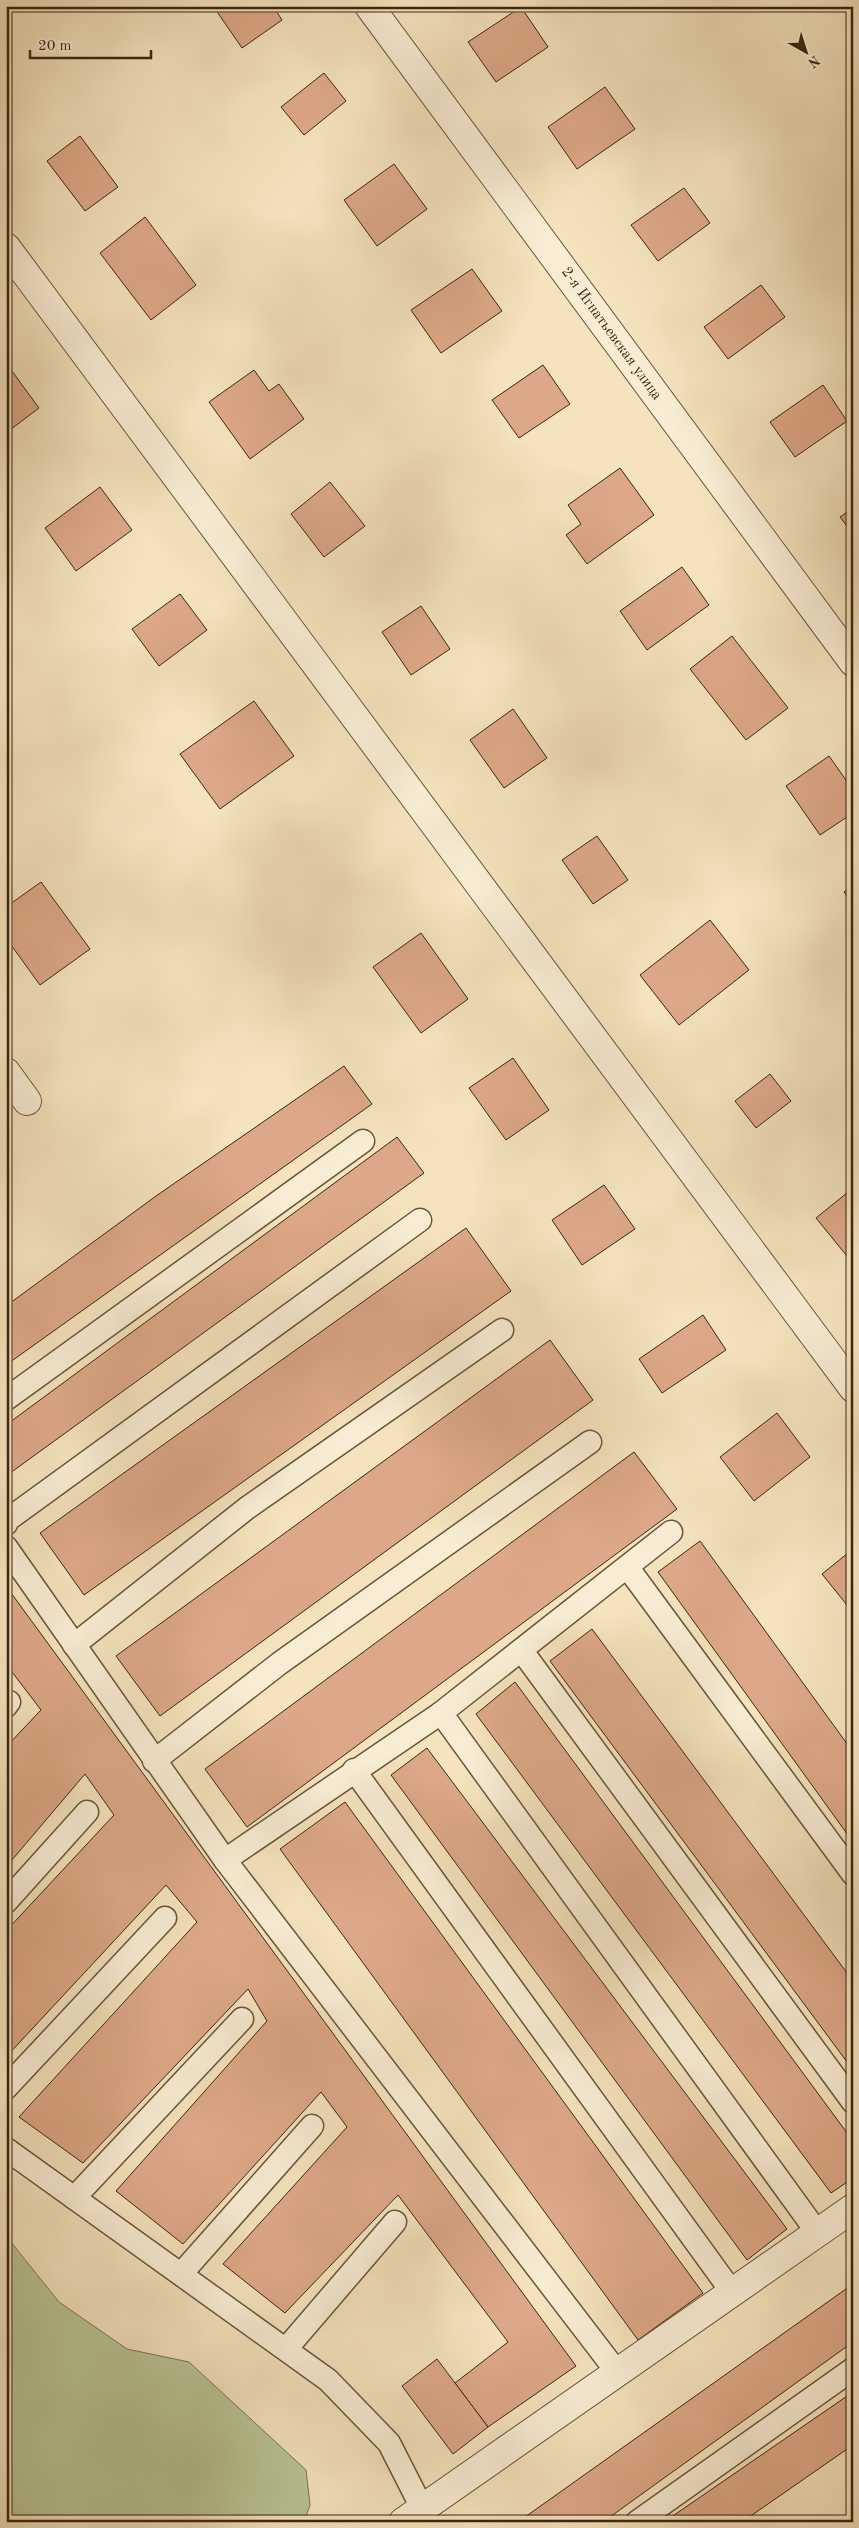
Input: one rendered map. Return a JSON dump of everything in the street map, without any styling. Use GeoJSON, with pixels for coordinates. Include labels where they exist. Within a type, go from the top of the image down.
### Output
{"type":"FeatureCollection","features":[{"type":"Feature","properties":{"kind":"street","name":"2-я Игнатьевская улица"},"geometry":{"type":"LineString","coordinates":[[369,6],[853,662]]}},
{"type":"Feature","properties":{"kind":"street"},"geometry":{"type":"LineString","coordinates":[[6,247],[853,1388]]}},
{"type":"Feature","properties":{"kind":"street"},"geometry":{"type":"LineString","coordinates":[[6,1072],[27,1101]]}},
{"type":"Feature","properties":{"kind":"street"},"geometry":{"type":"LineString","coordinates":[[413,2515],[853,2208]]}},
{"type":"Feature","properties":{"kind":"lane"},"geometry":{"type":"LineString","coordinates":[[6,1399],[363,1141]]}},
{"type":"Feature","properties":{"kind":"lane"},"geometry":{"type":"LineString","coordinates":[[6,1524],[6,1521],[420,1220]]}},
{"type":"Feature","properties":{"kind":"lane"},"geometry":{"type":"LineString","coordinates":[[74,1644],[247,1508],[502,1330]]}},
{"type":"Feature","properties":{"kind":"lane"},"geometry":{"type":"LineString","coordinates":[[154,1761],[280,1663],[590,1442]]}},
{"type":"Feature","properties":{"kind":"lane"},"geometry":{"type":"LineString","coordinates":[[225,1860],[354,1770],[441,1713],[628,1568],[671,1532]]}},
{"type":"Feature","properties":{"kind":"lane"},"geometry":{"type":"LineString","coordinates":[[6,1547],[225,1860],[617,2372]]}},
{"type":"Feature","properties":{"kind":"lane"},"geometry":{"type":"LineString","coordinates":[[628,1568],[853,1874]]}},
{"type":"Feature","properties":{"kind":"lane"},"geometry":{"type":"LineString","coordinates":[[522,1651],[853,2102]]}},
{"type":"Feature","properties":{"kind":"lane"},"geometry":{"type":"LineString","coordinates":[[441,1713],[817,2232]]}},
{"type":"Feature","properties":{"kind":"lane"},"geometry":{"type":"LineString","coordinates":[[354,1770],[732,2292]]}},
{"type":"Feature","properties":{"kind":"lane"},"geometry":{"type":"LineString","coordinates":[[6,1902],[87,1812]]}},
{"type":"Feature","properties":{"kind":"lane"},"geometry":{"type":"LineString","coordinates":[[6,2088],[165,1918]]}},
{"type":"Feature","properties":{"kind":"lane"},"geometry":{"type":"LineString","coordinates":[[74,2198],[242,2019]]}},
{"type":"Feature","properties":{"kind":"lane"},"geometry":{"type":"LineString","coordinates":[[181,2274],[312,2126]]}},
{"type":"Feature","properties":{"kind":"lane"},"geometry":{"type":"LineString","coordinates":[[6,2149],[328,2380],[389,2443],[413,2515]]}},
{"type":"Feature","properties":{"kind":"lane"},"geometry":{"type":"LineString","coordinates":[[286,2349],[395,2222]]}},
{"type":"Feature","properties":{"kind":"lane"},"geometry":{"type":"LineString","coordinates":[[637,2522],[853,2369]]}},
{"type":"Feature","properties":{"kind":"green space"},"geometry":{"type":"Polygon","coordinates":[[[6,2236],[59,2302],[127,2349],[189,2362],[306,2470],[310,2505],[304,2522],[6,2522],[6,2236]]]}},
{"type":"Feature","properties":{"kind":"building"},"geometry":{"type":"Polygon","coordinates":[[[213,6],[273,6],[282,20],[242,48],[213,6]]]}},
{"type":"Feature","properties":{"kind":"building"},"geometry":{"type":"Polygon","coordinates":[[[521,7],[548,47],[496,82],[468,42],[521,7]]]}},
{"type":"Feature","properties":{"kind":"building"},"geometry":{"type":"Polygon","coordinates":[[[324,73],[346,101],[304,135],[281,107],[324,73]]]}},
{"type":"Feature","properties":{"kind":"building"},"geometry":{"type":"Polygon","coordinates":[[[605,87],[635,129],[577,169],[548,127],[605,87]]]}},
{"type":"Feature","properties":{"kind":"building"},"geometry":{"type":"Polygon","coordinates":[[[80,136],[118,187],[85,211],[47,161],[80,136]]]}},
{"type":"Feature","properties":{"kind":"building"},"geometry":{"type":"Polygon","coordinates":[[[394,164],[427,209],[377,246],[344,200],[394,164]]]}},
{"type":"Feature","properties":{"kind":"building"},"geometry":{"type":"Polygon","coordinates":[[[684,188],[710,223],[658,261],[631,225],[684,188]]]}},
{"type":"Feature","properties":{"kind":"building"},"geometry":{"type":"Polygon","coordinates":[[[145,217],[196,285],[151,320],[100,253],[145,217]]]}},
{"type":"Feature","properties":{"kind":"building"},"geometry":{"type":"Polygon","coordinates":[[[472,269],[502,311],[441,353],[411,310],[472,269]]]}},
{"type":"Feature","properties":{"kind":"building"},"geometry":{"type":"Polygon","coordinates":[[[761,285],[785,317],[728,359],[704,327],[761,285]]]}},
{"type":"Feature","properties":{"kind":"building"},"geometry":{"type":"Polygon","coordinates":[[[543,365],[570,404],[519,438],[492,400],[543,365]]]}},
{"type":"Feature","properties":{"kind":"building"},"geometry":{"type":"Polygon","coordinates":[[[9,367],[39,408],[6,433],[6,369],[9,367]]]}},
{"type":"Feature","properties":{"kind":"building"},"geometry":{"type":"Polygon","coordinates":[[[254,370],[269,391],[279,384],[304,419],[250,459],[209,402],[254,370]]]}},
{"type":"Feature","properties":{"kind":"building"},"geometry":{"type":"Polygon","coordinates":[[[823,385],[847,421],[795,457],[770,422],[823,385]]]}},
{"type":"Feature","properties":{"kind":"building"},"geometry":{"type":"Polygon","coordinates":[[[620,468],[654,515],[587,564],[566,535],[581,524],[568,505],[620,468]]]}},
{"type":"Feature","properties":{"kind":"building"},"geometry":{"type":"Polygon","coordinates":[[[330,482],[365,526],[324,557],[291,514],[330,482]]]}},
{"type":"Feature","properties":{"kind":"building"},"geometry":{"type":"Polygon","coordinates":[[[100,487],[132,530],[76,571],[45,528],[100,487]]]}},
{"type":"Feature","properties":{"kind":"building"},"geometry":{"type":"Polygon","coordinates":[[[853,508],[853,534],[840,517],[853,508]]]}},
{"type":"Feature","properties":{"kind":"building"},"geometry":{"type":"Polygon","coordinates":[[[682,567],[709,605],[647,650],[620,611],[682,567]]]}},
{"type":"Feature","properties":{"kind":"building"},"geometry":{"type":"Polygon","coordinates":[[[180,594],[207,630],[159,666],[132,629],[180,594]]]}},
{"type":"Feature","properties":{"kind":"building"},"geometry":{"type":"Polygon","coordinates":[[[421,606],[450,649],[411,675],[382,632],[421,606]]]}},
{"type":"Feature","properties":{"kind":"building"},"geometry":{"type":"Polygon","coordinates":[[[732,636],[788,708],[746,740],[690,669],[732,636]]]}},
{"type":"Feature","properties":{"kind":"building"},"geometry":{"type":"Polygon","coordinates":[[[254,701],[294,756],[220,809],[180,754],[254,701]]]}},
{"type":"Feature","properties":{"kind":"building"},"geometry":{"type":"Polygon","coordinates":[[[513,709],[547,758],[504,788],[470,740],[513,709]]]}},
{"type":"Feature","properties":{"kind":"building"},"geometry":{"type":"Polygon","coordinates":[[[829,756],[853,790],[853,813],[820,835],[786,786],[829,756]]]}},
{"type":"Feature","properties":{"kind":"building"},"geometry":{"type":"Polygon","coordinates":[[[597,836],[628,880],[593,904],[562,860],[597,836]]]}},
{"type":"Feature","properties":{"kind":"building"},"geometry":{"type":"Polygon","coordinates":[[[41,882],[90,949],[40,985],[6,938],[6,907],[41,882]]]}},
{"type":"Feature","properties":{"kind":"building"},"geometry":{"type":"Polygon","coordinates":[[[853,886],[853,905],[844,892],[853,886]]]}},
{"type":"Feature","properties":{"kind":"building"},"geometry":{"type":"Polygon","coordinates":[[[710,920],[749,970],[679,1025],[640,975],[710,920]]]}},
{"type":"Feature","properties":{"kind":"building"},"geometry":{"type":"Polygon","coordinates":[[[421,933],[468,999],[421,1033],[373,967],[421,933]]]}},
{"type":"Feature","properties":{"kind":"building"},"geometry":{"type":"Polygon","coordinates":[[[513,1058],[549,1110],[506,1140],[469,1088],[513,1058]]]}},
{"type":"Feature","properties":{"kind":"building"},"geometry":{"type":"Polygon","coordinates":[[[344,1066],[372,1104],[6,1365],[6,1306],[156,1196],[344,1066]]]}},
{"type":"Feature","properties":{"kind":"building"},"geometry":{"type":"Polygon","coordinates":[[[770,1074],[791,1101],[756,1128],[735,1101],[770,1074]]]}},
{"type":"Feature","properties":{"kind":"building"},"geometry":{"type":"Polygon","coordinates":[[[397,1137],[424,1173],[6,1476],[6,1425],[397,1137]]]}},
{"type":"Feature","properties":{"kind":"building"},"geometry":{"type":"Polygon","coordinates":[[[604,1185],[635,1229],[582,1265],[552,1220],[604,1185]]]}},
{"type":"Feature","properties":{"kind":"building"},"geometry":{"type":"Polygon","coordinates":[[[853,1188],[853,1259],[851,1261],[816,1218],[853,1188]]]}},
{"type":"Feature","properties":{"kind":"building"},"geometry":{"type":"Polygon","coordinates":[[[466,1228],[511,1291],[84,1595],[40,1533],[466,1228]]]}},
{"type":"Feature","properties":{"kind":"building"},"geometry":{"type":"Polygon","coordinates":[[[703,1315],[726,1350],[662,1393],[639,1359],[703,1315]]]}},
{"type":"Feature","properties":{"kind":"building"},"geometry":{"type":"Polygon","coordinates":[[[550,1340],[593,1400],[160,1716],[116,1656],[550,1340]]]}},
{"type":"Feature","properties":{"kind":"building"},"geometry":{"type":"Polygon","coordinates":[[[777,1413],[810,1457],[754,1501],[720,1457],[777,1413]]]}},
{"type":"Feature","properties":{"kind":"building"},"geometry":{"type":"Polygon","coordinates":[[[634,1452],[677,1509],[247,1827],[205,1769],[634,1452]]]}},
{"type":"Feature","properties":{"kind":"building"},"geometry":{"type":"Polygon","coordinates":[[[700,1541],[853,1752],[853,1842],[658,1572],[700,1541]]]}},
{"type":"Feature","properties":{"kind":"building"},"geometry":{"type":"Polygon","coordinates":[[[853,1549],[853,1609],[851,1610],[822,1574],[853,1549]]]}},
{"type":"Feature","properties":{"kind":"building"},"geometry":{"type":"Polygon","coordinates":[[[6,1586],[576,2366],[488,2427],[455,2383],[508,2342],[398,2195],[285,2313],[223,2264],[347,2127],[321,2092],[183,2244],[116,2191],[267,2021],[248,1989],[83,2163],[19,2117],[197,1922],[166,1885],[6,2057],[6,1931],[114,1815],[85,1774],[6,1867],[6,1747],[41,1710],[9,1668],[6,1671],[6,1586]]]}},
{"type":"Feature","properties":{"kind":"building"},"geometry":{"type":"Polygon","coordinates":[[[592,1629],[853,1981],[853,2070],[550,1661],[592,1629]]]}},
{"type":"Feature","properties":{"kind":"building"},"geometry":{"type":"Polygon","coordinates":[[[515,1682],[853,2141],[853,2178],[831,2193],[476,1714],[515,1682]]]}},
{"type":"Feature","properties":{"kind":"building"},"geometry":{"type":"Polygon","coordinates":[[[427,1748],[787,2229],[747,2260],[391,1775],[427,1748]]]}},
{"type":"Feature","properties":{"kind":"building"},"geometry":{"type":"Polygon","coordinates":[[[345,1802],[703,2293],[638,2340],[280,1849],[345,1802]]]}},
{"type":"Feature","properties":{"kind":"building"},"geometry":{"type":"Polygon","coordinates":[[[853,2284],[853,2342],[603,2522],[518,2522],[853,2284]]]}},
{"type":"Feature","properties":{"kind":"building"},"geometry":{"type":"Polygon","coordinates":[[[437,2359],[488,2427],[453,2454],[402,2386],[437,2359]]]}},
{"type":"Feature","properties":{"kind":"building"},"geometry":{"type":"Polygon","coordinates":[[[853,2392],[853,2445],[742,2522],[664,2522],[853,2392]]]}}]}
